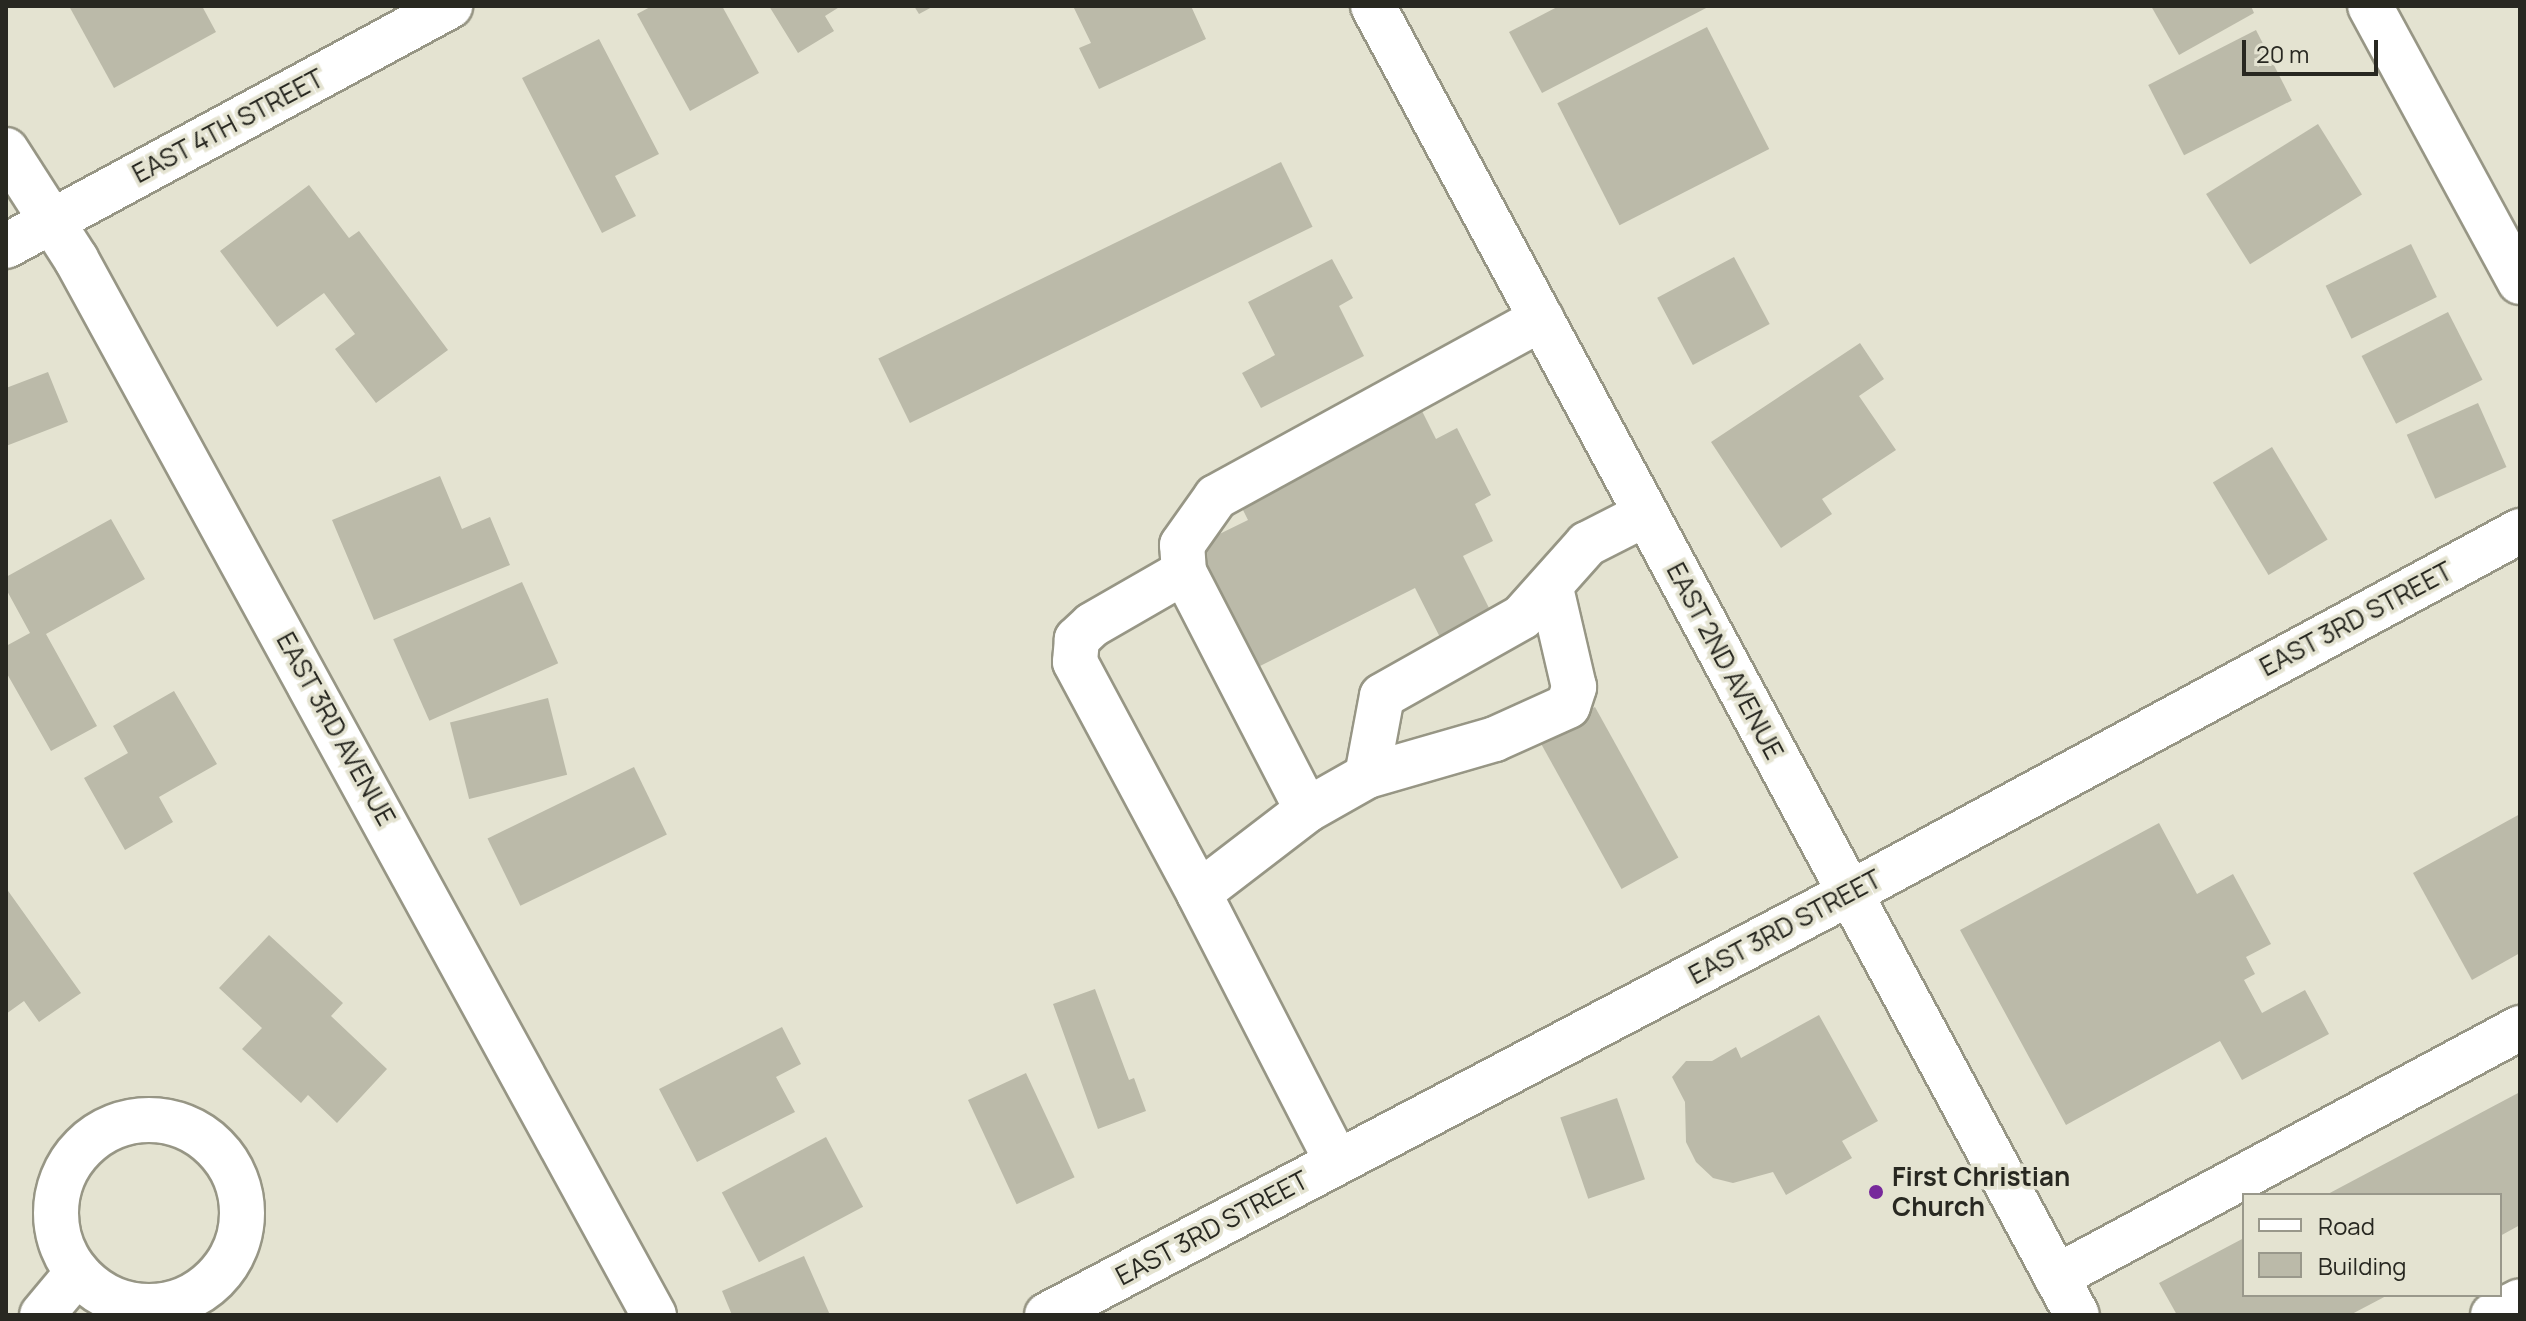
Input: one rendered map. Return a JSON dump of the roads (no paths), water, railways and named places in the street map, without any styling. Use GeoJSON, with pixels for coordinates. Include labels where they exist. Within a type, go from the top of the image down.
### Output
{"type":"FeatureCollection","features":[{"type":"Feature","properties":{"kind":"street","name":"EAST 4TH STREET"},"geometry":{"type":"LineString","coordinates":[[6,246],[450,6]]}},
{"type":"Feature","properties":{"kind":"street","name":"EAST 2ND AVENUE"},"geometry":{"type":"LineString","coordinates":[[1373,6],[2077,1315]]}},
{"type":"Feature","properties":{"kind":"street"},"geometry":{"type":"LineString","coordinates":[[2370,6],[2520,282]]}},
{"type":"Feature","properties":{"kind":"street","name":"EAST 3RD AVENUE"},"geometry":{"type":"LineString","coordinates":[[6,150],[51,221],[344,742],[654,1315]]}},
{"type":"Feature","properties":{"kind":"street"},"geometry":{"type":"LineString","coordinates":[[1307,810],[1184,572],[1182,545],[1216,497],[1541,319]]}},
{"type":"Feature","properties":{"kind":"street"},"geometry":{"type":"LineString","coordinates":[[1367,776],[1382,696],[1522,617],[1587,544],[1646,514]]}},
{"type":"Feature","properties":{"kind":"street","name":"EAST 3RD STREET"},"geometry":{"type":"LineString","coordinates":[[1047,1315],[1850,893],[2520,531]]}},
{"type":"Feature","properties":{"kind":"street"},"geometry":{"type":"LineString","coordinates":[[1184,572],[1092,625],[1077,639],[1075,662],[1199,893],[1337,1162]]}},
{"type":"Feature","properties":{"kind":"street"},"geometry":{"type":"LineString","coordinates":[[1199,893],[1307,810],[1367,776],[1495,739],[1568,706],[1574,687],[1551,588]]}},
{"type":"Feature","properties":{"kind":"street"},"geometry":{"type":"LineString","coordinates":[[2056,1277],[2520,1028]]}},
{"type":"Feature","properties":{"kind":"street"},"geometry":{"type":"LineString","coordinates":[[157,1120],[205,1137],[227,1161],[242,1199],[241,1235],[229,1263],[207,1287],[184,1300],[152,1307],[117,1301],[77,1273],[60,1245],[55,1212],[71,1160],[95,1137],[124,1122],[157,1120]]}},
{"type":"Feature","properties":{"kind":"street"},"geometry":{"type":"LineString","coordinates":[[42,1315],[77,1273]]}},
{"type":"Feature","properties":{"kind":"street"},"geometry":{"type":"LineString","coordinates":[[2493,1315],[2520,1301]]}},
{"type":"Feature","properties":{"kind":"place","name":"First Christian Church"},"geometry":{"type":"Point","coordinates":[1876,1192]}}]}
